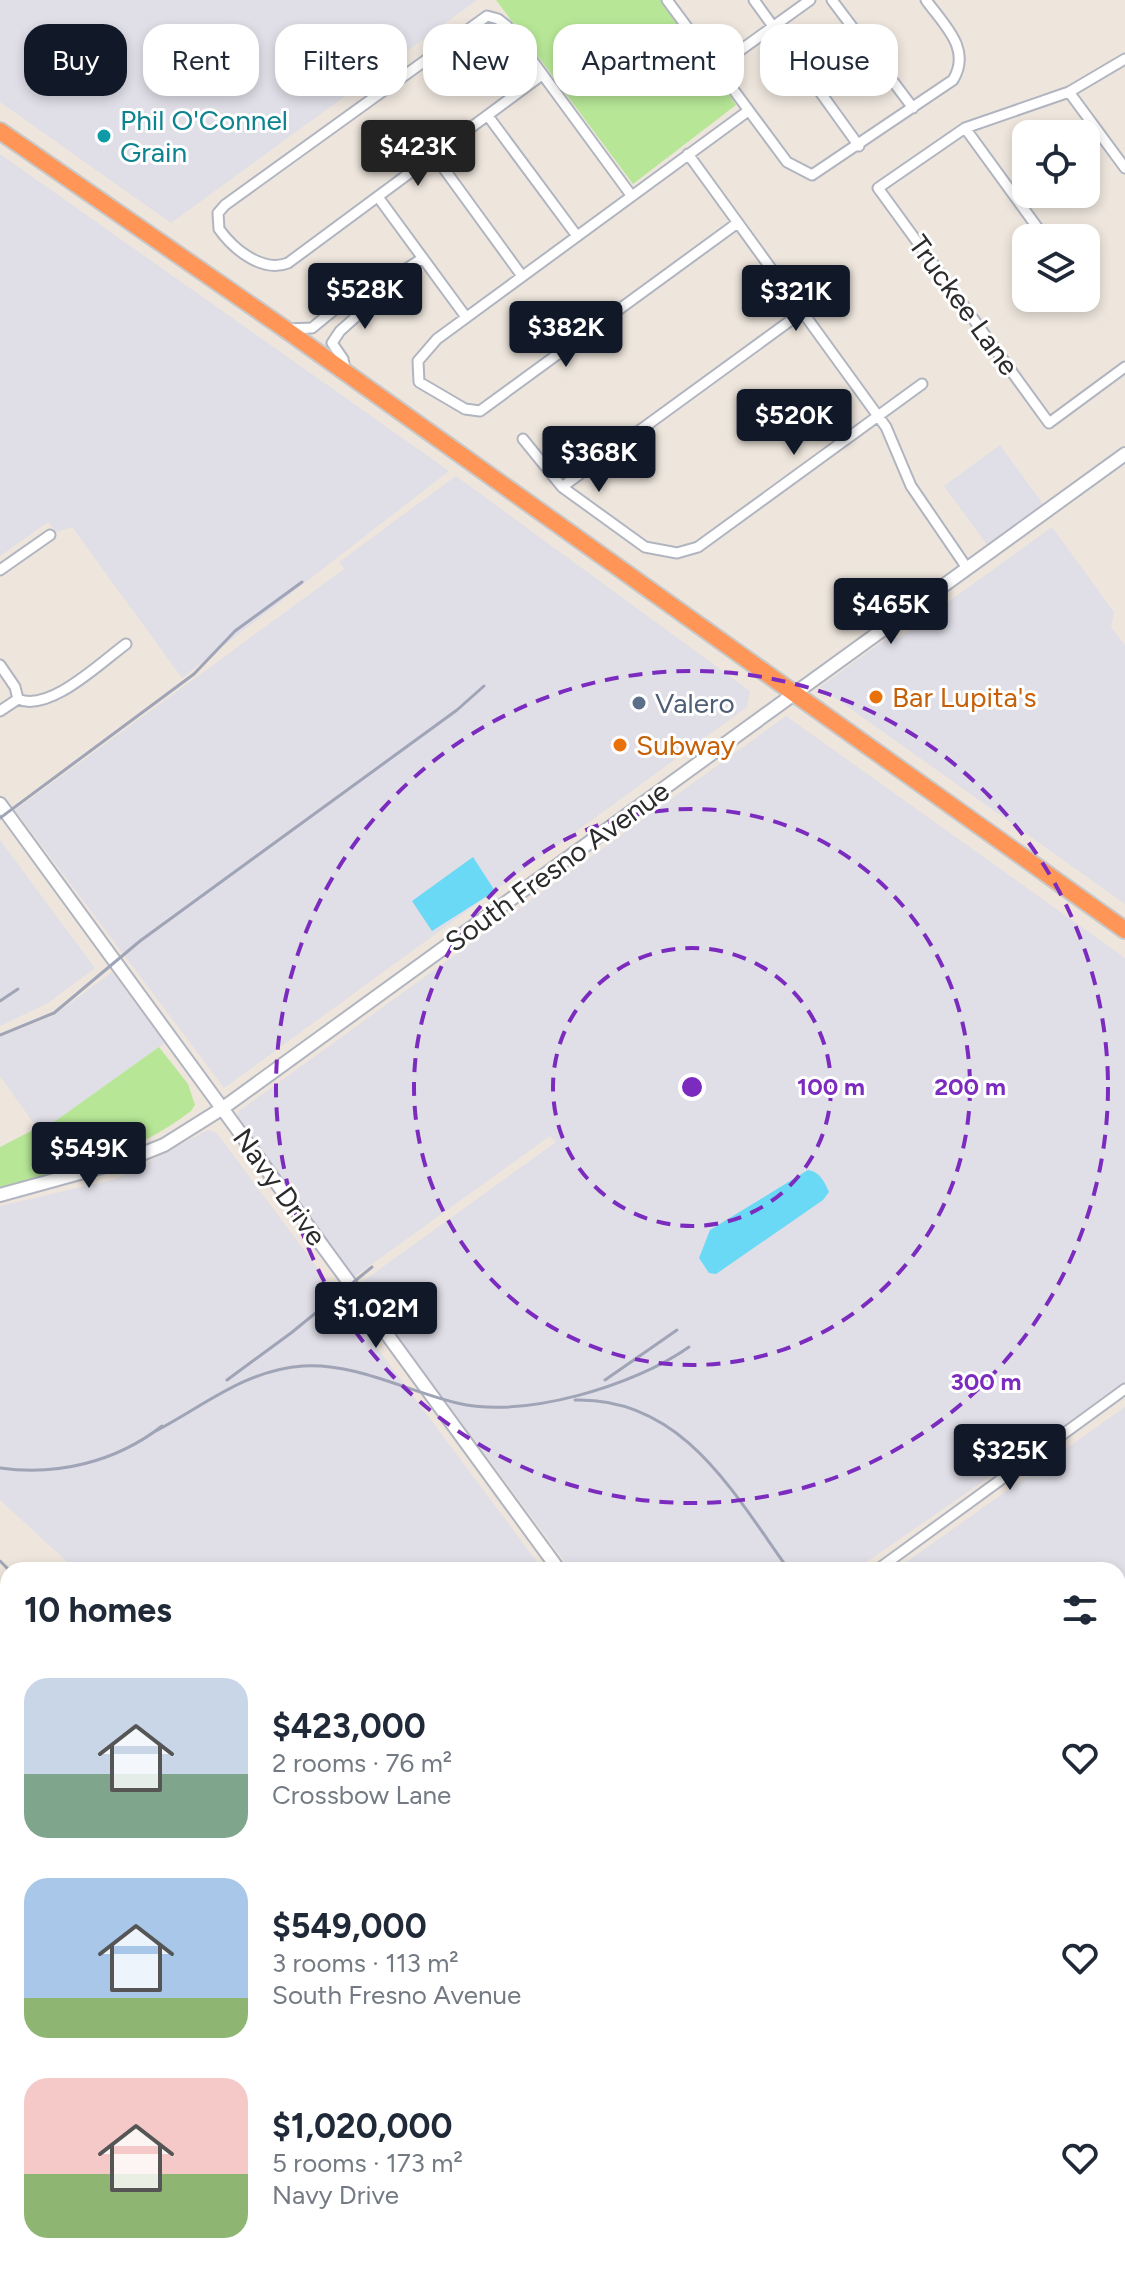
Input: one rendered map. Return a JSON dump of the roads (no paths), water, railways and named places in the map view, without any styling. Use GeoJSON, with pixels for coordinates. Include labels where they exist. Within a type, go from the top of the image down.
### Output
{"type":"FeatureCollection","features":[{"type":"Feature","properties":{"kind":"highway"},"geometry":{"type":"LineString","coordinates":[[0,131],[285,329],[1125,930]]}},
{"type":"Feature","properties":{"kind":"street"},"geometry":{"type":"LineString","coordinates":[[667,0],[685,24]]}},
{"type":"Feature","properties":{"kind":"street"},"geometry":{"type":"LineString","coordinates":[[754,0],[771,24]]}},
{"type":"Feature","properties":{"kind":"street"},"geometry":{"type":"LineString","coordinates":[[779,24],[810,0]]}},
{"type":"Feature","properties":{"kind":"street"},"geometry":{"type":"LineString","coordinates":[[832,0],[913,108]]}},
{"type":"Feature","properties":{"kind":"street"},"geometry":{"type":"LineString","coordinates":[[737,96],[787,162],[812,175],[821,172],[953,80],[960,69],[959,48],[926,0]]}},
{"type":"Feature","properties":{"kind":"street"},"geometry":{"type":"LineString","coordinates":[[542,75],[288,263],[275,268],[265,267],[224,236],[217,221],[225,205],[481,17],[494,17],[507,26],[631,195]]}},
{"type":"Feature","properties":{"kind":"street"},"geometry":{"type":"LineString","coordinates":[[1035,224],[965,128],[1069,92],[1125,59]]}},
{"type":"Feature","properties":{"kind":"street"},"geometry":{"type":"LineString","coordinates":[[1069,92],[1125,168]]}},
{"type":"Feature","properties":{"kind":"street"},"geometry":{"type":"LineString","coordinates":[[823,96],[859,146]]}},
{"type":"Feature","properties":{"kind":"street"},"geometry":{"type":"LineString","coordinates":[[736,224],[480,411],[465,409],[419,382],[418,361],[424,350],[748,111]]}},
{"type":"Feature","properties":{"kind":"street"},"geometry":{"type":"LineString","coordinates":[[488,116],[577,236]]}},
{"type":"Feature","properties":{"kind":"street","name":"Truckee Lane"},"geometry":{"type":"LineString","coordinates":[[965,128],[878,188],[1049,423],[1125,367]]}},
{"type":"Feature","properties":{"kind":"street"},"geometry":{"type":"LineString","coordinates":[[688,154],[878,416],[911,486],[967,568]]}},
{"type":"Feature","properties":{"kind":"street"},"geometry":{"type":"LineString","coordinates":[[434,155],[522,276]]}},
{"type":"Feature","properties":{"kind":"street"},"geometry":{"type":"LineString","coordinates":[[378,197],[466,317]]}},
{"type":"Feature","properties":{"kind":"street"},"geometry":{"type":"LineString","coordinates":[[285,329],[312,328],[356,292],[366,295],[423,258]]}},
{"type":"Feature","properties":{"kind":"street"},"geometry":{"type":"LineString","coordinates":[[562,487],[842,283]]}},
{"type":"Feature","properties":{"kind":"street"},"geometry":{"type":"LineString","coordinates":[[346,373],[343,359],[332,343],[340,331],[368,306],[366,295]]}},
{"type":"Feature","properties":{"kind":"street"},"geometry":{"type":"LineString","coordinates":[[523,439],[562,487],[645,547],[677,553],[698,547],[922,384]]}},
{"type":"Feature","properties":{"kind":"street","name":"South Fresno Avenue"},"geometry":{"type":"LineString","coordinates":[[0,1195],[127,1160],[164,1145],[223,1108],[1125,454]]}},
{"type":"Feature","properties":{"kind":"street"},"geometry":{"type":"LineString","coordinates":[[0,570],[50,535]]}},
{"type":"Feature","properties":{"kind":"street"},"geometry":{"type":"LineString","coordinates":[[18,699],[32,704],[52,698],[126,644]]}},
{"type":"Feature","properties":{"kind":"street"},"geometry":{"type":"LineString","coordinates":[[0,665],[15,687],[18,699]]}},
{"type":"Feature","properties":{"kind":"street"},"geometry":{"type":"LineString","coordinates":[[0,711],[18,699]]}},
{"type":"Feature","properties":{"kind":"street","name":"Navy Drive"},"geometry":{"type":"LineString","coordinates":[[0,804],[553,1562]]}},
{"type":"Feature","properties":{"kind":"street"},"geometry":{"type":"LineString","coordinates":[[888,1562],[1125,1389]]}},
{"type":"Feature","properties":{"kind":"water"},"geometry":{"type":"Polygon","coordinates":[[[473,857],[495,891],[432,931],[412,901],[473,857]]]}},
{"type":"Feature","properties":{"kind":"water"},"geometry":{"type":"Polygon","coordinates":[[[808,1170],[819,1175],[829,1192],[823,1200],[716,1274],[709,1273],[699,1258],[710,1230],[808,1170]]]}},
{"type":"Feature","properties":{"kind":"railway"},"geometry":{"type":"LineString","coordinates":[[0,818],[194,674],[235,631],[302,582]]}},
{"type":"Feature","properties":{"kind":"railway"},"geometry":{"type":"LineString","coordinates":[[0,1035],[54,1013],[140,941],[457,710],[484,686]]}},
{"type":"Feature","properties":{"kind":"railway"},"geometry":{"type":"LineString","coordinates":[[0,1001],[18,989]]}},
{"type":"Feature","properties":{"kind":"railway"},"geometry":{"type":"LineString","coordinates":[[227,1380],[372,1267]]}},
{"type":"Feature","properties":{"kind":"railway"},"geometry":{"type":"LineString","coordinates":[[605,1380],[677,1330]]}},
{"type":"Feature","properties":{"kind":"railway"},"geometry":{"type":"LineString","coordinates":[[154,1432],[244,1382],[282,1369],[303,1366],[343,1369],[457,1403],[484,1407],[514,1406],[545,1403],[609,1386],[666,1361],[689,1347]]}},
{"type":"Feature","properties":{"kind":"railway"},"geometry":{"type":"LineString","coordinates":[[575,1400],[613,1403],[646,1415],[676,1432],[726,1482],[783,1562]]}},
{"type":"Feature","properties":{"kind":"railway"},"geometry":{"type":"LineString","coordinates":[[0,1468],[43,1470],[85,1464],[125,1449],[162,1426]]}},
{"type":"Feature","properties":{"kind":"place","name":"Phil O'Connel Grain"},"geometry":{"type":"Point","coordinates":[104,136]}},
{"type":"Feature","properties":{"kind":"place","name":"Bar Lupita's"},"geometry":{"type":"Point","coordinates":[876,697]}},
{"type":"Feature","properties":{"kind":"place","name":"Valero"},"geometry":{"type":"Point","coordinates":[639,703]}},
{"type":"Feature","properties":{"kind":"place","name":"Subway"},"geometry":{"type":"Point","coordinates":[620,745]}}]}
